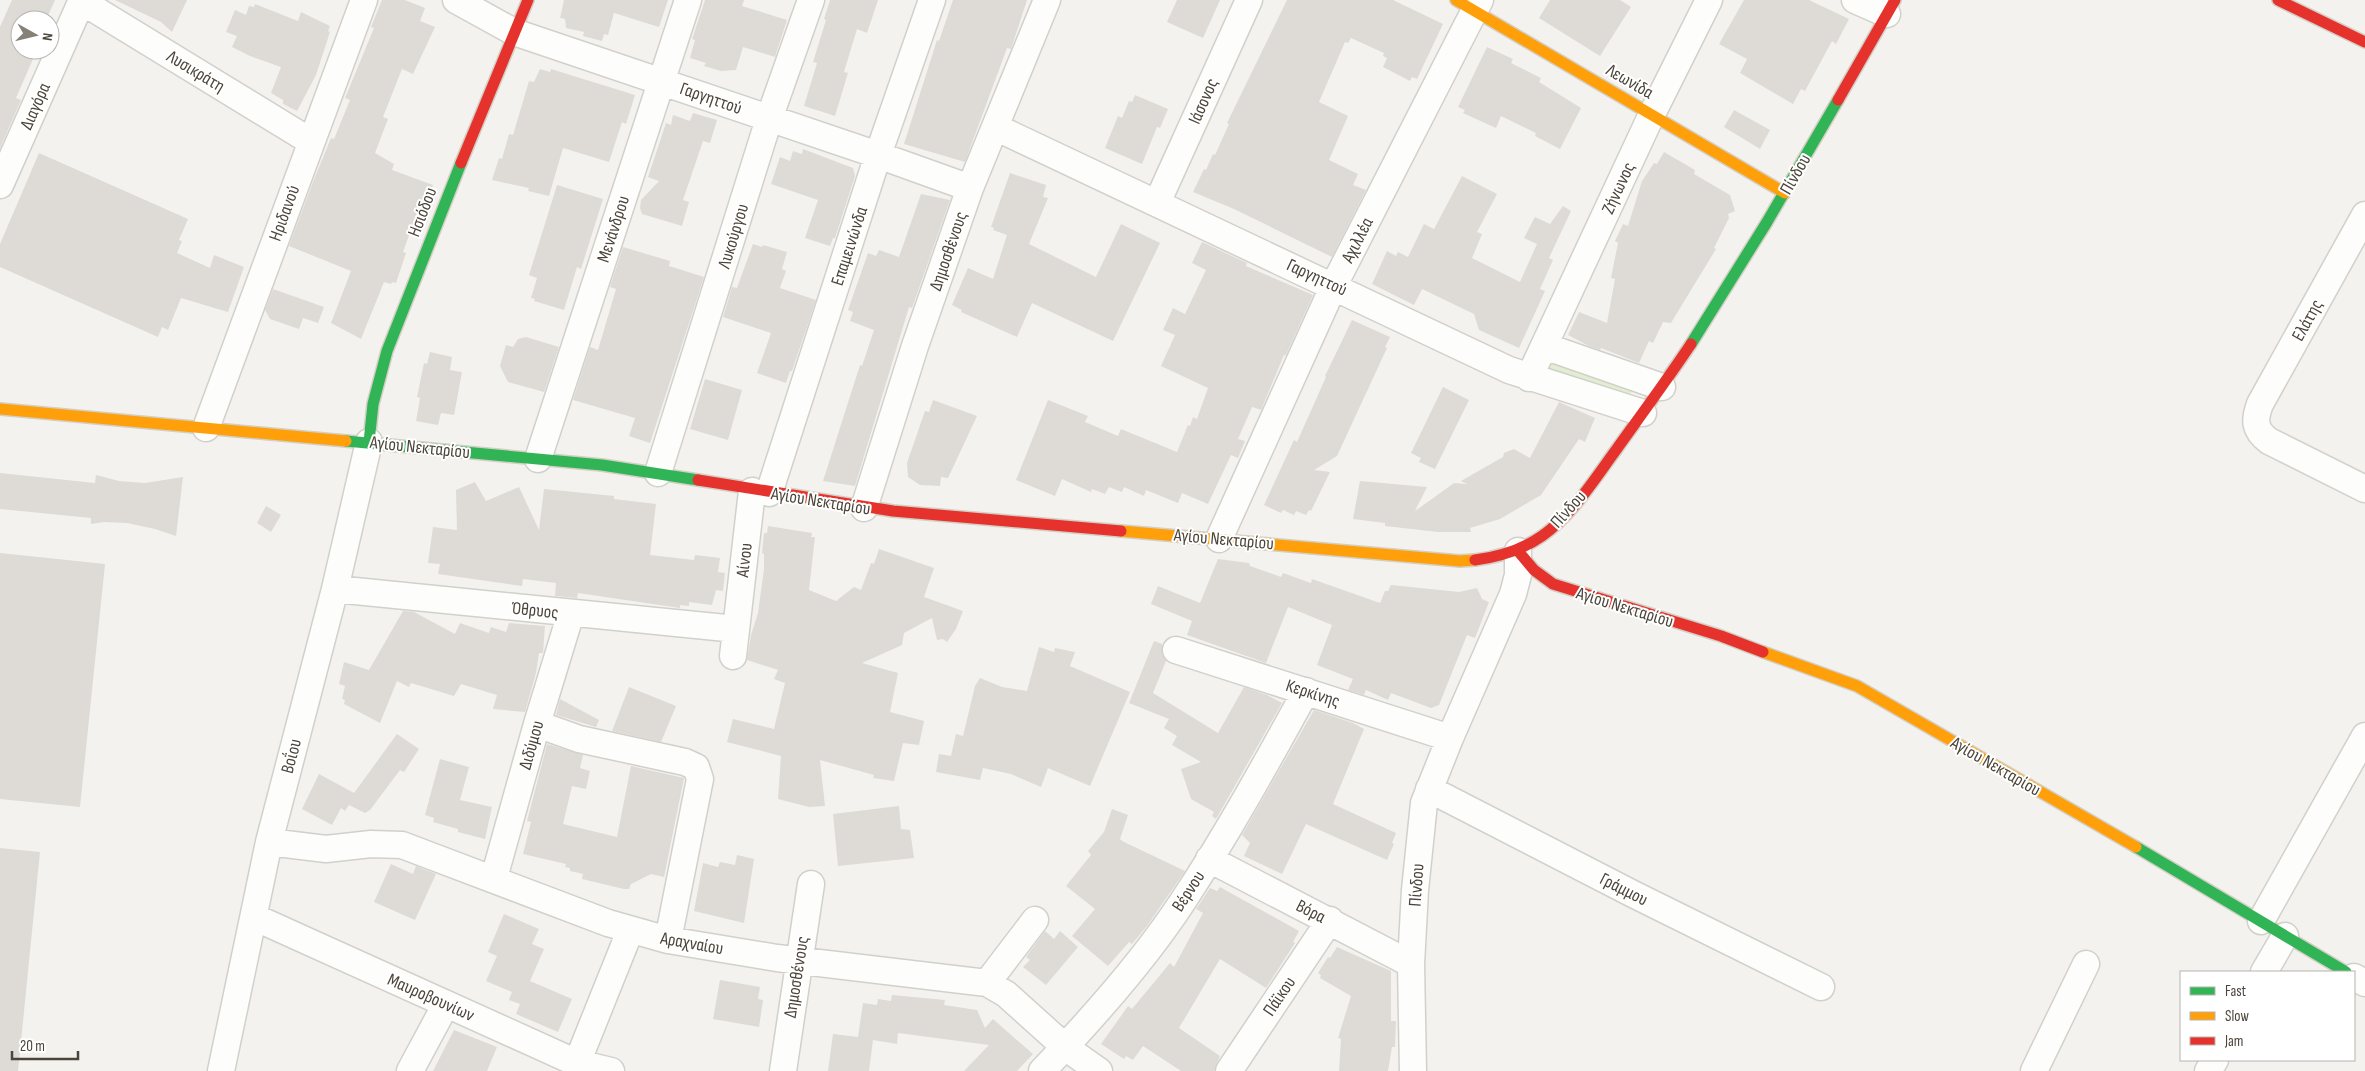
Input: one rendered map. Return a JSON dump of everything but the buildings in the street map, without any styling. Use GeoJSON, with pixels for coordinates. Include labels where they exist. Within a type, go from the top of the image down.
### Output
{"type":"FeatureCollection","features":[{"type":"Feature","properties":{"kind":"street","name":"Λυσικράτη"},"geometry":{"type":"LineString","coordinates":[[82,0],[310,141]]}},
{"type":"Feature","properties":{"kind":"street","name":"Διαγόρα"},"geometry":{"type":"LineString","coordinates":[[3,170],[82,0]]}},
{"type":"Feature","properties":{"kind":"street","name":"Ηριδανού"},"geometry":{"type":"LineString","coordinates":[[206,428],[310,141],[364,0]]}},
{"type":"Feature","properties":{"kind":"street","name":"Γαργηττού"},"geometry":{"type":"LineString","coordinates":[[456,0],[514,32],[970,188]]}},
{"type":"Feature","properties":{"kind":"street","name":"Ησιόδου"},"geometry":{"type":"LineString","coordinates":[[369,442],[373,404],[388,351],[450,188],[528,0]]}},
{"type":"Feature","properties":{"kind":"street","name":"Μενάνδρου"},"geometry":{"type":"LineString","coordinates":[[538,459],[688,0]]}},
{"type":"Feature","properties":{"kind":"street","name":"Λυκούργου"},"geometry":{"type":"LineString","coordinates":[[658,473],[769,119],[811,0]]}},
{"type":"Feature","properties":{"kind":"street","name":"Επαμεινώνδα"},"geometry":{"type":"LineString","coordinates":[[761,492],[932,0]]}},
{"type":"Feature","properties":{"kind":"street","name":"Δημοσθένους"},"geometry":{"type":"LineString","coordinates":[[864,508],[915,346],[970,188],[1048,0]]}},
{"type":"Feature","properties":{"kind":"street","name":"Ιάσονος"},"geometry":{"type":"LineString","coordinates":[[1158,203],[1249,0]]}},
{"type":"Feature","properties":{"kind":"street","name":"Ζήνωνος"},"geometry":{"type":"LineString","coordinates":[[1529,378],[1652,114],[1709,0]]}},
{"type":"Feature","properties":{"kind":"street"},"geometry":{"type":"LineString","coordinates":[[1855,0],[1891,7]]}},
{"type":"Feature","properties":{"kind":"street"},"geometry":{"type":"LineString","coordinates":[[2278,0],[2365,42]]}},
{"type":"Feature","properties":{"kind":"street","name":"Λεωνίδα"},"geometry":{"type":"LineString","coordinates":[[1470,4],[1785,193]]}},
{"type":"Feature","properties":{"kind":"street","name":"Αχιλλέα"},"geometry":{"type":"LineString","coordinates":[[1219,539],[1334,285],[1470,4]]}},
{"type":"Feature","properties":{"kind":"street","name":"Πίνδου"},"geometry":{"type":"LineString","coordinates":[[1413,1071],[1411,964],[1421,822],[1428,789],[1513,594],[1518,575],[1518,551],[1550,530],[1569,511],[1662,387],[1724,295],[1785,193],[1891,7]]}},
{"type":"Feature","properties":{"kind":"street","name":"Γαργηττού"},"geometry":{"type":"LineString","coordinates":[[995,127],[1334,285],[1509,370],[1529,378],[1643,413]]}},
{"type":"Feature","properties":{"kind":"street","name":"Ελάτης"},"geometry":{"type":"LineString","coordinates":[[2365,215],[2260,404],[2255,418],[2256,427],[2261,435],[2365,489]]}},
{"type":"Feature","properties":{"kind":"street"},"geometry":{"type":"LineString","coordinates":[[1544,346],[1662,387]]}},
{"type":"Feature","properties":{"kind":"street","name":"Αγίου Νεκταρίου"},"geometry":{"type":"LineString","coordinates":[[0,409],[538,459],[658,473],[864,508],[1460,560],[1486,559],[1518,551],[1534,570],[1553,584],[1721,636],[1857,686],[2344,971]]}},
{"type":"Feature","properties":{"kind":"street","name":"Βοΐου"},"geometry":{"type":"LineString","coordinates":[[221,1071],[269,842],[335,589],[369,442]]}},
{"type":"Feature","properties":{"kind":"street","name":"Αίνου"},"geometry":{"type":"LineString","coordinates":[[732,656],[761,492]]}},
{"type":"Feature","properties":{"kind":"street","name":"Όθρυος"},"geometry":{"type":"LineString","coordinates":[[335,589],[736,629]]}},
{"type":"Feature","properties":{"kind":"street","name":"Διδύμου"},"geometry":{"type":"LineString","coordinates":[[494,878],[537,724],[571,613]]}},
{"type":"Feature","properties":{"kind":"street","name":"Κερκίνης"},"geometry":{"type":"LineString","coordinates":[[1176,650],[1450,738]]}},
{"type":"Feature","properties":{"kind":"street","name":"Βέρνου"},"geometry":{"type":"LineString","coordinates":[[1042,1071],[1065,1047],[1150,945],[1182,902],[1268,760],[1306,691]]}},
{"type":"Feature","properties":{"kind":"street"},"geometry":{"type":"LineString","coordinates":[[537,724],[579,739],[685,762],[696,767],[700,779],[668,940]]}},
{"type":"Feature","properties":{"kind":"street"},"geometry":{"type":"LineString","coordinates":[[2260,921],[2365,736]]}},
{"type":"Feature","properties":{"kind":"street","name":"Γράμμου"},"geometry":{"type":"LineString","coordinates":[[1428,789],[1633,894],[1821,987]]}},
{"type":"Feature","properties":{"kind":"street","name":"Αραχναίου"},"geometry":{"type":"LineString","coordinates":[[269,842],[326,849],[371,844],[402,845],[494,878],[630,931],[668,940],[798,960],[987,983],[1006,994],[1065,1047],[1099,1071]]}},
{"type":"Feature","properties":{"kind":"street","name":"Βόρα"},"geometry":{"type":"LineString","coordinates":[[1209,859],[1330,920],[1411,964]]}},
{"type":"Feature","properties":{"kind":"street","name":"Δημοσθένους"},"geometry":{"type":"LineString","coordinates":[[783,1071],[798,960],[811,884]]}},
{"type":"Feature","properties":{"kind":"street","name":"Μαυροβουνίων"},"geometry":{"type":"LineString","coordinates":[[254,917],[577,1063],[611,1071]]}},
{"type":"Feature","properties":{"kind":"street"},"geometry":{"type":"LineString","coordinates":[[987,983],[1035,920]]}},
{"type":"Feature","properties":{"kind":"street","name":"Πάϊκου"},"geometry":{"type":"LineString","coordinates":[[1229,1071],[1330,920]]}},
{"type":"Feature","properties":{"kind":"street"},"geometry":{"type":"LineString","coordinates":[[577,1063],[630,931]]}},
{"type":"Feature","properties":{"kind":"street"},"geometry":{"type":"LineString","coordinates":[[2265,971],[2285,936]]}},
{"type":"Feature","properties":{"kind":"street"},"geometry":{"type":"LineString","coordinates":[[2034,1071],[2086,964]]}},
{"type":"Feature","properties":{"kind":"street"},"geometry":{"type":"LineString","coordinates":[[410,1071],[446,1004]]}},
{"type":"Feature","properties":{"kind":"green space"},"geometry":{"type":"Polygon","coordinates":[[[1552,355],[1636,384],[1627,399],[1544,371],[1552,355]]]}},
{"type":"Feature","properties":{"kind":"traffic: fast"},"geometry":{"type":"LineString","coordinates":[[1691,344],[1767,222],[1838,100]]}},
{"type":"Feature","properties":{"kind":"traffic: fast"},"geometry":{"type":"LineString","coordinates":[[369,442],[373,404],[387,351],[461,163]]}},
{"type":"Feature","properties":{"kind":"traffic: fast"},"geometry":{"type":"LineString","coordinates":[[346,441],[602,465],[698,480]]}},
{"type":"Feature","properties":{"kind":"traffic: fast"},"geometry":{"type":"LineString","coordinates":[[2136,847],[2344,971]]}},
{"type":"Feature","properties":{"kind":"traffic: slow"},"geometry":{"type":"LineString","coordinates":[[1456,0],[1785,193]]}},
{"type":"Feature","properties":{"kind":"traffic: slow"},"geometry":{"type":"LineString","coordinates":[[0,409],[346,441]]}},
{"type":"Feature","properties":{"kind":"traffic: slow"},"geometry":{"type":"LineString","coordinates":[[1121,531],[1460,561],[1475,560]]}},
{"type":"Feature","properties":{"kind":"traffic: slow"},"geometry":{"type":"LineString","coordinates":[[1763,652],[1857,686],[2136,847]]}},
{"type":"Feature","properties":{"kind":"traffic: jam"},"geometry":{"type":"LineString","coordinates":[[461,163],[528,0]]}},
{"type":"Feature","properties":{"kind":"traffic: jam"},"geometry":{"type":"LineString","coordinates":[[1838,100],[1895,0]]}},
{"type":"Feature","properties":{"kind":"traffic: jam"},"geometry":{"type":"LineString","coordinates":[[2278,0],[2365,42]]}},
{"type":"Feature","properties":{"kind":"traffic: jam"},"geometry":{"type":"LineString","coordinates":[[1475,560],[1501,555],[1518,549],[1542,536],[1564,518],[1591,485],[1691,344]]}},
{"type":"Feature","properties":{"kind":"traffic: jam"},"geometry":{"type":"LineString","coordinates":[[698,480],[893,511],[1121,531]]}},
{"type":"Feature","properties":{"kind":"traffic: jam"},"geometry":{"type":"LineString","coordinates":[[1518,551],[1534,570],[1553,584],[1721,636],[1763,652]]}}]}
